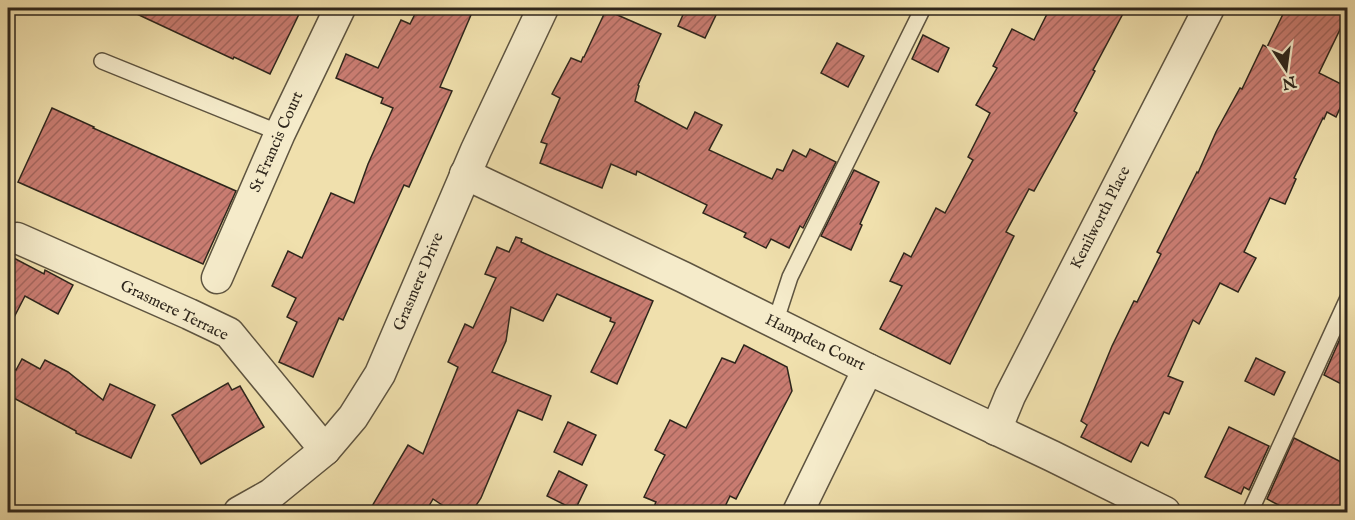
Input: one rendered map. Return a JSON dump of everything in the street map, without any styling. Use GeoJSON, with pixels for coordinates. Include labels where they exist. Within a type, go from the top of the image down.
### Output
{"type":"FeatureCollection","features":[{"type":"Feature","properties":{"kind":"street","name":"St Francis Court"},"geometry":{"type":"LineString","coordinates":[[217,279],[280,133],[340,8]]}},
{"type":"Feature","properties":{"kind":"street","name":"Grasmere Drive"},"geometry":{"type":"LineString","coordinates":[[239,513],[271,494],[325,450],[353,417],[380,374],[465,174],[543,8]]}},
{"type":"Feature","properties":{"kind":"street","name":"Kenilworth Place"},"geometry":{"type":"LineString","coordinates":[[996,430],[1010,396],[1209,8]]}},
{"type":"Feature","properties":{"kind":"street","name":"Hampden Court"},"geometry":{"type":"LineString","coordinates":[[465,174],[682,277],[1165,513]]}},
{"type":"Feature","properties":{"kind":"street","name":"Grasmere Terrace"},"geometry":{"type":"LineString","coordinates":[[17,238],[229,333],[325,450]]}},
{"type":"Feature","properties":{"kind":"street"},"geometry":{"type":"LineString","coordinates":[[798,513],[868,369]]}},
{"type":"Feature","properties":{"kind":"lane"},"geometry":{"type":"LineString","coordinates":[[775,323],[790,277],[922,8]]}},
{"type":"Feature","properties":{"kind":"lane"},"geometry":{"type":"LineString","coordinates":[[102,61],[280,133]]}},
{"type":"Feature","properties":{"kind":"lane"},"geometry":{"type":"LineString","coordinates":[[1250,513],[1347,298]]}},
{"type":"Feature","properties":{"kind":"building"},"geometry":{"type":"Polygon","coordinates":[[[124,8],[302,8],[270,74],[124,8]]]}},
{"type":"Feature","properties":{"kind":"building"},"geometry":{"type":"Polygon","coordinates":[[[418,8],[474,8],[440,87],[452,91],[409,187],[404,185],[343,320],[339,318],[313,377],[279,362],[297,322],[287,317],[296,298],[272,286],[288,251],[302,258],[331,193],[354,203],[368,164],[393,108],[381,103],[383,98],[336,78],[346,54],[378,68],[401,20],[410,24],[418,8]]]}},
{"type":"Feature","properties":{"kind":"building"},"geometry":{"type":"Polygon","coordinates":[[[686,8],[701,8],[716,15],[705,38],[678,26],[686,8]]]}},
{"type":"Feature","properties":{"kind":"building"},"geometry":{"type":"Polygon","coordinates":[[[1050,8],[1126,8],[1093,70],[1095,71],[1074,111],[1077,113],[1034,191],[1029,189],[1006,232],[1014,236],[950,364],[880,329],[902,286],[890,281],[904,253],[911,257],[936,208],[945,213],[973,160],[968,157],[990,113],[976,105],[997,68],[993,66],[1012,29],[1034,40],[1050,8]]]}},
{"type":"Feature","properties":{"kind":"building"},"geometry":{"type":"Polygon","coordinates":[[[1286,8],[1347,8],[1347,15],[1319,73],[1347,87],[1347,93],[1336,117],[1327,112],[1323,118],[1294,178],[1296,179],[1285,204],[1270,198],[1244,252],[1256,258],[1238,292],[1220,283],[1199,324],[1193,320],[1168,376],[1183,382],[1169,414],[1164,412],[1148,446],[1141,442],[1131,462],[1081,437],[1087,425],[1081,421],[1112,346],[1161,254],[1157,252],[1198,173],[1216,132],[1240,88],[1242,89],[1263,45],[1267,47],[1286,8]]]}},
{"type":"Feature","properties":{"kind":"building"},"geometry":{"type":"Polygon","coordinates":[[[606,10],[661,34],[638,85],[635,101],[687,129],[695,112],[722,125],[709,150],[772,179],[777,169],[783,171],[793,150],[806,157],[810,149],[836,162],[803,228],[800,226],[789,248],[771,239],[766,248],[744,237],[746,233],[703,213],[707,205],[637,171],[636,175],[611,164],[602,188],[540,163],[547,144],[541,142],[560,98],[552,94],[571,58],[581,62],[606,10]]]}},
{"type":"Feature","properties":{"kind":"building"},"geometry":{"type":"Polygon","coordinates":[[[923,35],[949,48],[938,72],[912,59],[923,35]]]}},
{"type":"Feature","properties":{"kind":"building"},"geometry":{"type":"Polygon","coordinates":[[[837,43],[864,56],[848,87],[821,73],[837,43]]]}},
{"type":"Feature","properties":{"kind":"building"},"geometry":{"type":"Polygon","coordinates":[[[52,108],[236,191],[203,264],[18,182],[52,108]]]}},
{"type":"Feature","properties":{"kind":"building"},"geometry":{"type":"Polygon","coordinates":[[[854,170],[879,182],[851,250],[821,236],[854,170]]]}},
{"type":"Feature","properties":{"kind":"building"},"geometry":{"type":"Polygon","coordinates":[[[516,237],[522,239],[521,242],[544,253],[653,301],[617,384],[591,372],[615,323],[610,321],[611,318],[557,294],[543,321],[511,307],[506,341],[492,372],[551,396],[542,420],[518,410],[481,498],[471,513],[454,513],[433,499],[425,513],[368,513],[408,445],[423,454],[458,367],[448,362],[465,324],[473,328],[496,278],[485,274],[497,247],[509,252],[516,237]]]}},
{"type":"Feature","properties":{"kind":"building"},"geometry":{"type":"Polygon","coordinates":[[[8,255],[44,274],[45,270],[73,285],[58,314],[25,296],[8,329],[8,255]]]}},
{"type":"Feature","properties":{"kind":"building"},"geometry":{"type":"Polygon","coordinates":[[[1347,323],[1347,387],[1324,375],[1347,323]]]}},
{"type":"Feature","properties":{"kind":"building"},"geometry":{"type":"Polygon","coordinates":[[[744,345],[787,367],[792,391],[736,499],[730,496],[722,513],[651,513],[656,502],[644,497],[665,455],[655,450],[670,420],[686,428],[722,358],[735,363],[744,345]]]}},
{"type":"Feature","properties":{"kind":"building"},"geometry":{"type":"Polygon","coordinates":[[[1256,358],[1285,372],[1274,395],[1245,381],[1256,358]]]}},
{"type":"Feature","properties":{"kind":"building"},"geometry":{"type":"Polygon","coordinates":[[[22,359],[40,369],[45,360],[68,372],[103,400],[110,384],[155,405],[131,458],[76,433],[8,395],[8,366],[16,370],[22,359]]]}},
{"type":"Feature","properties":{"kind":"building"},"geometry":{"type":"Polygon","coordinates":[[[228,383],[232,390],[240,386],[264,427],[201,464],[172,415],[228,383]]]}},
{"type":"Feature","properties":{"kind":"building"},"geometry":{"type":"Polygon","coordinates":[[[568,422],[596,435],[582,465],[554,452],[568,422]]]}},
{"type":"Feature","properties":{"kind":"building"},"geometry":{"type":"Polygon","coordinates":[[[1229,427],[1269,446],[1249,490],[1244,487],[1241,494],[1205,477],[1229,427]]]}},
{"type":"Feature","properties":{"kind":"building"},"geometry":{"type":"Polygon","coordinates":[[[1294,438],[1347,465],[1347,513],[1294,513],[1267,499],[1294,438]]]}},
{"type":"Feature","properties":{"kind":"building"},"geometry":{"type":"Polygon","coordinates":[[[559,471],[587,485],[575,510],[547,496],[559,471]]]}}]}
